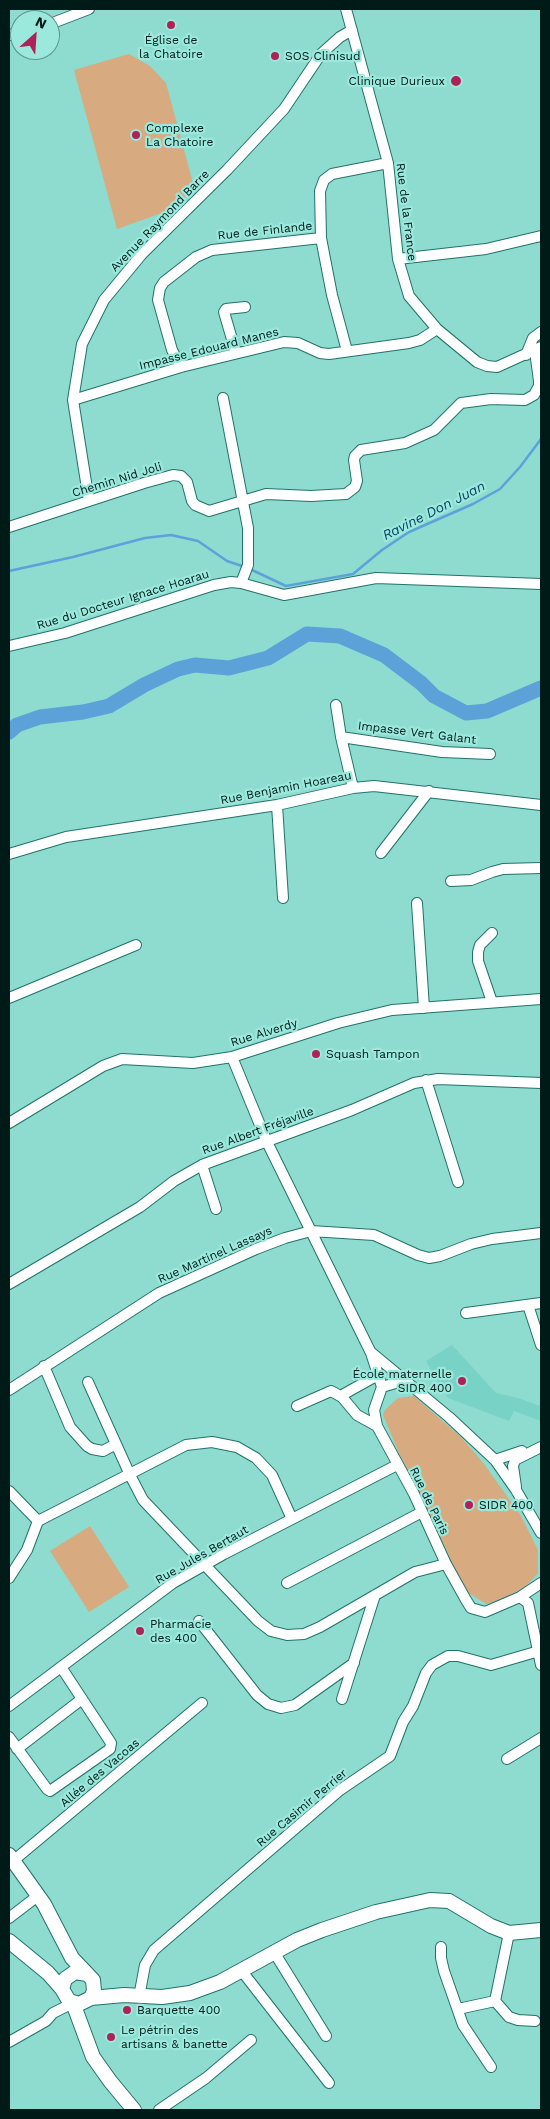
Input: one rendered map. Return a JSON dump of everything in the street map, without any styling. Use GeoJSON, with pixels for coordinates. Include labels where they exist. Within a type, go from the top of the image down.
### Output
{"type":"FeatureCollection","features":[{"type":"Feature","properties":{"kind":"main road"},"geometry":{"type":"LineString","coordinates":[[11,1858],[39,1895],[72,1958],[101,1988],[124,1996]]}},
{"type":"Feature","properties":{"kind":"main road"},"geometry":{"type":"LineString","coordinates":[[9,1941],[48,1973],[62,1989],[66,1998],[74,2003],[84,2003],[90,2000],[124,1996],[177,1996],[190,1993],[220,1982],[297,1940],[340,1924],[394,1908],[435,1900],[449,1901],[460,1905],[491,1926],[509,1934],[541,1930]]}},
{"type":"Feature","properties":{"kind":"main road"},"geometry":{"type":"LineString","coordinates":[[62,1989],[64,1982],[70,1974],[72,1958]]}},
{"type":"Feature","properties":{"kind":"main road"},"geometry":{"type":"LineString","coordinates":[[48,1973],[61,1976],[79,1972],[91,1979],[94,1991],[83,2012],[84,2034]]}},
{"type":"Feature","properties":{"kind":"main road"},"geometry":{"type":"LineString","coordinates":[[74,2003],[84,2034],[101,2068],[134,2110]]}},
{"type":"Feature","properties":{"kind":"street"},"geometry":{"type":"LineString","coordinates":[[60,20],[89,9]]}},
{"type":"Feature","properties":{"kind":"street","name":"Rue de la France"},"geometry":{"type":"LineString","coordinates":[[346,9],[388,163],[398,259],[410,296],[437,329],[477,362],[487,366],[497,366],[534,351]]}},
{"type":"Feature","properties":{"kind":"street","name":"Avenue Raymond Barre"},"geometry":{"type":"LineString","coordinates":[[89,501],[73,400],[82,344],[104,300],[142,254],[227,170],[284,109],[321,54],[340,37],[352,30]]}},
{"type":"Feature","properties":{"kind":"street","name":"Rue de Finlande"},"geometry":{"type":"LineString","coordinates":[[347,351],[332,295],[321,238],[320,191],[324,180],[332,174],[388,163]]}},
{"type":"Feature","properties":{"kind":"street"},"geometry":{"type":"LineString","coordinates":[[398,259],[486,249],[541,236]]}},
{"type":"Feature","properties":{"kind":"street","name":"Rue de Finlande"},"geometry":{"type":"LineString","coordinates":[[181,367],[172,350],[158,300],[160,288],[164,282],[196,257],[212,250],[321,238]]}},
{"type":"Feature","properties":{"kind":"street"},"geometry":{"type":"LineString","coordinates":[[236,353],[224,312],[245,307]]}},
{"type":"Feature","properties":{"kind":"street","name":"Impasse Edouard Manes"},"geometry":{"type":"LineString","coordinates":[[73,400],[181,367],[291,342],[325,354],[408,343],[420,340],[437,329]]}},
{"type":"Feature","properties":{"kind":"street"},"geometry":{"type":"LineString","coordinates":[[534,351],[533,338],[541,332]]}},
{"type":"Feature","properties":{"kind":"street","name":"Chemin Nid Joli"},"geometry":{"type":"LineString","coordinates":[[9,527],[144,483],[177,475],[187,482],[192,501],[195,505],[209,511],[266,494],[311,496],[346,494],[355,486],[357,481],[354,460],[360,450],[406,443],[434,430],[462,404],[491,399],[525,400],[539,391],[534,351]]}},
{"type":"Feature","properties":{"kind":"street"},"geometry":{"type":"LineString","coordinates":[[223,398],[248,528],[244,574]]}},
{"type":"Feature","properties":{"kind":"street","name":"Rue du Docteur Ignace Hoarau"},"geometry":{"type":"LineString","coordinates":[[9,646],[65,633],[231,582],[244,574],[276,595],[305,593],[376,578],[541,584]]}},
{"type":"Feature","properties":{"kind":"street"},"geometry":{"type":"LineString","coordinates":[[336,705],[341,737],[353,788]]}},
{"type":"Feature","properties":{"kind":"street","name":"Impasse Vert Galant"},"geometry":{"type":"LineString","coordinates":[[341,737],[442,752],[490,754]]}},
{"type":"Feature","properties":{"kind":"street","name":"Rue Benjamin Hoareau"},"geometry":{"type":"LineString","coordinates":[[9,854],[66,837],[277,805],[353,788],[374,786],[539,804]]}},
{"type":"Feature","properties":{"kind":"street"},"geometry":{"type":"LineString","coordinates":[[381,853],[429,792]]}},
{"type":"Feature","properties":{"kind":"street"},"geometry":{"type":"LineString","coordinates":[[539,804],[541,816]]}},
{"type":"Feature","properties":{"kind":"street"},"geometry":{"type":"LineString","coordinates":[[277,805],[283,898]]}},
{"type":"Feature","properties":{"kind":"street"},"geometry":{"type":"LineString","coordinates":[[451,881],[471,880],[492,872],[504,870],[541,868]]}},
{"type":"Feature","properties":{"kind":"street"},"geometry":{"type":"LineString","coordinates":[[417,903],[424,1008]]}},
{"type":"Feature","properties":{"kind":"street"},"geometry":{"type":"LineString","coordinates":[[492,933],[480,945],[478,961],[492,1002]]}},
{"type":"Feature","properties":{"kind":"street"},"geometry":{"type":"LineString","coordinates":[[9,998],[136,945]]}},
{"type":"Feature","properties":{"kind":"street","name":"Rue Alverdy"},"geometry":{"type":"LineString","coordinates":[[9,1122],[113,1062],[122,1059],[193,1063],[232,1057],[338,1024],[392,1010],[541,999]]}},
{"type":"Feature","properties":{"kind":"street"},"geometry":{"type":"LineString","coordinates":[[232,1057],[267,1142],[371,1353],[382,1387],[406,1380]]}},
{"type":"Feature","properties":{"kind":"street"},"geometry":{"type":"LineString","coordinates":[[426,1080],[458,1182]]}},
{"type":"Feature","properties":{"kind":"street","name":"Rue Albert Fréjaville"},"geometry":{"type":"LineString","coordinates":[[9,1284],[140,1207],[174,1181],[202,1164],[267,1142],[426,1080],[541,1083]]}},
{"type":"Feature","properties":{"kind":"street"},"geometry":{"type":"LineString","coordinates":[[202,1164],[216,1209]]}},
{"type":"Feature","properties":{"kind":"street","name":"Rue Martinel Lassays"},"geometry":{"type":"LineString","coordinates":[[9,1390],[159,1293],[256,1249],[285,1238],[311,1232],[374,1235],[429,1258],[492,1239],[541,1233]]}},
{"type":"Feature","properties":{"kind":"street"},"geometry":{"type":"LineString","coordinates":[[466,1313],[541,1303]]}},
{"type":"Feature","properties":{"kind":"street"},"geometry":{"type":"LineString","coordinates":[[528,1305],[541,1345]]}},
{"type":"Feature","properties":{"kind":"street"},"geometry":{"type":"LineString","coordinates":[[371,1353],[406,1380],[496,1460],[516,1490],[541,1534]]}},
{"type":"Feature","properties":{"kind":"street"},"geometry":{"type":"LineString","coordinates":[[44,1366],[70,1427],[87,1446],[103,1451],[116,1444]]}},
{"type":"Feature","properties":{"kind":"street"},"geometry":{"type":"LineString","coordinates":[[342,1397],[344,1394],[378,1375]]}},
{"type":"Feature","properties":{"kind":"street"},"geometry":{"type":"LineString","coordinates":[[88,1382],[143,1500],[258,1621],[271,1631],[287,1635],[304,1634],[320,1627],[415,1572],[446,1564]]}},
{"type":"Feature","properties":{"kind":"street","name":"Rue de Paris"},"geometry":{"type":"LineString","coordinates":[[382,1387],[374,1410],[377,1426],[422,1512],[446,1564],[472,1608],[485,1612],[524,1600]]}},
{"type":"Feature","properties":{"kind":"street"},"geometry":{"type":"LineString","coordinates":[[297,1406],[331,1391],[342,1397],[357,1416],[377,1426]]}},
{"type":"Feature","properties":{"kind":"street"},"geometry":{"type":"LineString","coordinates":[[9,1578],[27,1550],[38,1521],[186,1445],[212,1442],[237,1447],[256,1458],[272,1476],[292,1519]]}},
{"type":"Feature","properties":{"kind":"street"},"geometry":{"type":"LineString","coordinates":[[496,1460],[541,1445]]}},
{"type":"Feature","properties":{"kind":"street"},"geometry":{"type":"LineString","coordinates":[[516,1490],[513,1466],[515,1460],[541,1445]]}},
{"type":"Feature","properties":{"kind":"street","name":"Rue Jules Bertaut"},"geometry":{"type":"LineString","coordinates":[[9,1706],[173,1583],[397,1465]]}},
{"type":"Feature","properties":{"kind":"street"},"geometry":{"type":"LineString","coordinates":[[9,1491],[38,1521]]}},
{"type":"Feature","properties":{"kind":"street"},"geometry":{"type":"LineString","coordinates":[[287,1583],[422,1512]]}},
{"type":"Feature","properties":{"kind":"street"},"geometry":{"type":"LineString","coordinates":[[541,1583],[524,1600],[539,1651],[541,1665]]}},
{"type":"Feature","properties":{"kind":"street"},"geometry":{"type":"LineString","coordinates":[[342,1699],[375,1595]]}},
{"type":"Feature","properties":{"kind":"street"},"geometry":{"type":"LineString","coordinates":[[199,1621],[257,1695],[268,1704],[281,1708],[294,1705],[354,1663]]}},
{"type":"Feature","properties":{"kind":"street","name":"Rue Casimir Perrier"},"geometry":{"type":"LineString","coordinates":[[139,1997],[145,1965],[154,1950],[340,1790],[390,1756],[403,1722],[413,1706],[426,1673],[432,1665],[448,1656],[458,1656],[491,1664],[539,1651]]}},
{"type":"Feature","properties":{"kind":"street"},"geometry":{"type":"LineString","coordinates":[[9,1737],[47,1790],[50,1791],[110,1749],[111,1743],[61,1667]]}},
{"type":"Feature","properties":{"kind":"street"},"geometry":{"type":"LineString","coordinates":[[17,1749],[82,1698]]}},
{"type":"Feature","properties":{"kind":"street","name":"Allée des Vacoas"},"geometry":{"type":"LineString","coordinates":[[11,1858],[202,1704]]}},
{"type":"Feature","properties":{"kind":"street"},"geometry":{"type":"LineString","coordinates":[[507,1759],[541,1738]]}},
{"type":"Feature","properties":{"kind":"street"},"geometry":{"type":"LineString","coordinates":[[9,1918],[39,1895]]}},
{"type":"Feature","properties":{"kind":"street"},"geometry":{"type":"LineString","coordinates":[[495,2001],[509,1934]]}},
{"type":"Feature","properties":{"kind":"street"},"geometry":{"type":"LineString","coordinates":[[441,1947],[444,1971],[463,2025],[491,2067]]}},
{"type":"Feature","properties":{"kind":"street"},"geometry":{"type":"LineString","coordinates":[[274,1952],[326,2036]]}},
{"type":"Feature","properties":{"kind":"street"},"geometry":{"type":"LineString","coordinates":[[242,1970],[329,2082]]}},
{"type":"Feature","properties":{"kind":"street"},"geometry":{"type":"LineString","coordinates":[[458,2008],[495,2001]]}},
{"type":"Feature","properties":{"kind":"street"},"geometry":{"type":"LineString","coordinates":[[495,2001],[509,2017],[518,2020],[535,2021]]}},
{"type":"Feature","properties":{"kind":"street"},"geometry":{"type":"LineString","coordinates":[[9,2042],[46,2021],[53,2013],[74,2003]]}},
{"type":"Feature","properties":{"kind":"street"},"geometry":{"type":"LineString","coordinates":[[159,2110],[206,2078],[251,2040]]}},
{"type":"Feature","properties":{"kind":"shaded area","name":"Complexe La Chatoire"},"geometry":{"type":"Polygon","coordinates":[[[129,54],[150,66],[166,83],[194,187],[173,209],[117,229],[74,70],[129,54]]]}},
{"type":"Feature","properties":{"kind":"shaded area","name":"École maternelle SIDR 400"},"geometry":{"type":"Polygon","coordinates":[[[452,1345],[496,1393],[540,1406],[541,1403],[541,1421],[514,1411],[509,1421],[448,1398],[426,1361],[452,1345]]]}},
{"type":"Feature","properties":{"kind":"shaded area","name":"SIDR 400"},"geometry":{"type":"Polygon","coordinates":[[[414,1396],[462,1438],[484,1464],[521,1516],[538,1550],[538,1573],[525,1587],[505,1598],[486,1604],[469,1593],[455,1572],[447,1551],[398,1451],[383,1415],[385,1410],[398,1398],[414,1396]]]}},
{"type":"Feature","properties":{"kind":"shaded area"},"geometry":{"type":"Polygon","coordinates":[[[90,1526],[129,1587],[89,1612],[50,1551],[90,1526]]]}},
{"type":"Feature","properties":{"kind":"waterway","name":"Ravine Don Juan"},"geometry":{"type":"LineString","coordinates":[[250,569],[286,586],[353,574],[382,550],[409,532],[473,504],[500,489],[520,467],[541,439]]}},
{"type":"Feature","properties":{"kind":"waterway","name":"Ravine Don Juan"},"geometry":{"type":"LineString","coordinates":[[9,571],[145,538],[171,535],[198,541],[227,561],[245,567]]}},
{"type":"Feature","properties":{"kind":"waterway"},"geometry":{"type":"LineString","coordinates":[[9,732],[17,725],[40,717],[83,712],[109,706],[144,685],[178,669],[195,665],[229,668],[268,658],[307,634],[340,636],[384,655],[421,683],[434,696],[466,713],[487,711],[541,688]]}},
{"type":"Feature","properties":{"kind":"place","name":"Église de la Chatoire"},"geometry":{"type":"Point","coordinates":[171,25]}},
{"type":"Feature","properties":{"kind":"place","name":"SOS Clinisud"},"geometry":{"type":"Point","coordinates":[275,56]}},
{"type":"Feature","properties":{"kind":"place","name":"Clinique Durieux"},"geometry":{"type":"Point","coordinates":[456,81]}},
{"type":"Feature","properties":{"kind":"place","name":"Complexe La Chatoire"},"geometry":{"type":"Point","coordinates":[136,135]}},
{"type":"Feature","properties":{"kind":"place","name":"Squash Tampon"},"geometry":{"type":"Point","coordinates":[316,1054]}},
{"type":"Feature","properties":{"kind":"place","name":"École maternelle SIDR 400"},"geometry":{"type":"Point","coordinates":[462,1381]}},
{"type":"Feature","properties":{"kind":"place","name":"SIDR 400"},"geometry":{"type":"Point","coordinates":[469,1505]}},
{"type":"Feature","properties":{"kind":"place","name":"Pharmacie des 400"},"geometry":{"type":"Point","coordinates":[140,1631]}},
{"type":"Feature","properties":{"kind":"place","name":"Barquette 400"},"geometry":{"type":"Point","coordinates":[127,2010]}},
{"type":"Feature","properties":{"kind":"place","name":"Le pétrin des artisans & banette"},"geometry":{"type":"Point","coordinates":[111,2037]}}]}
